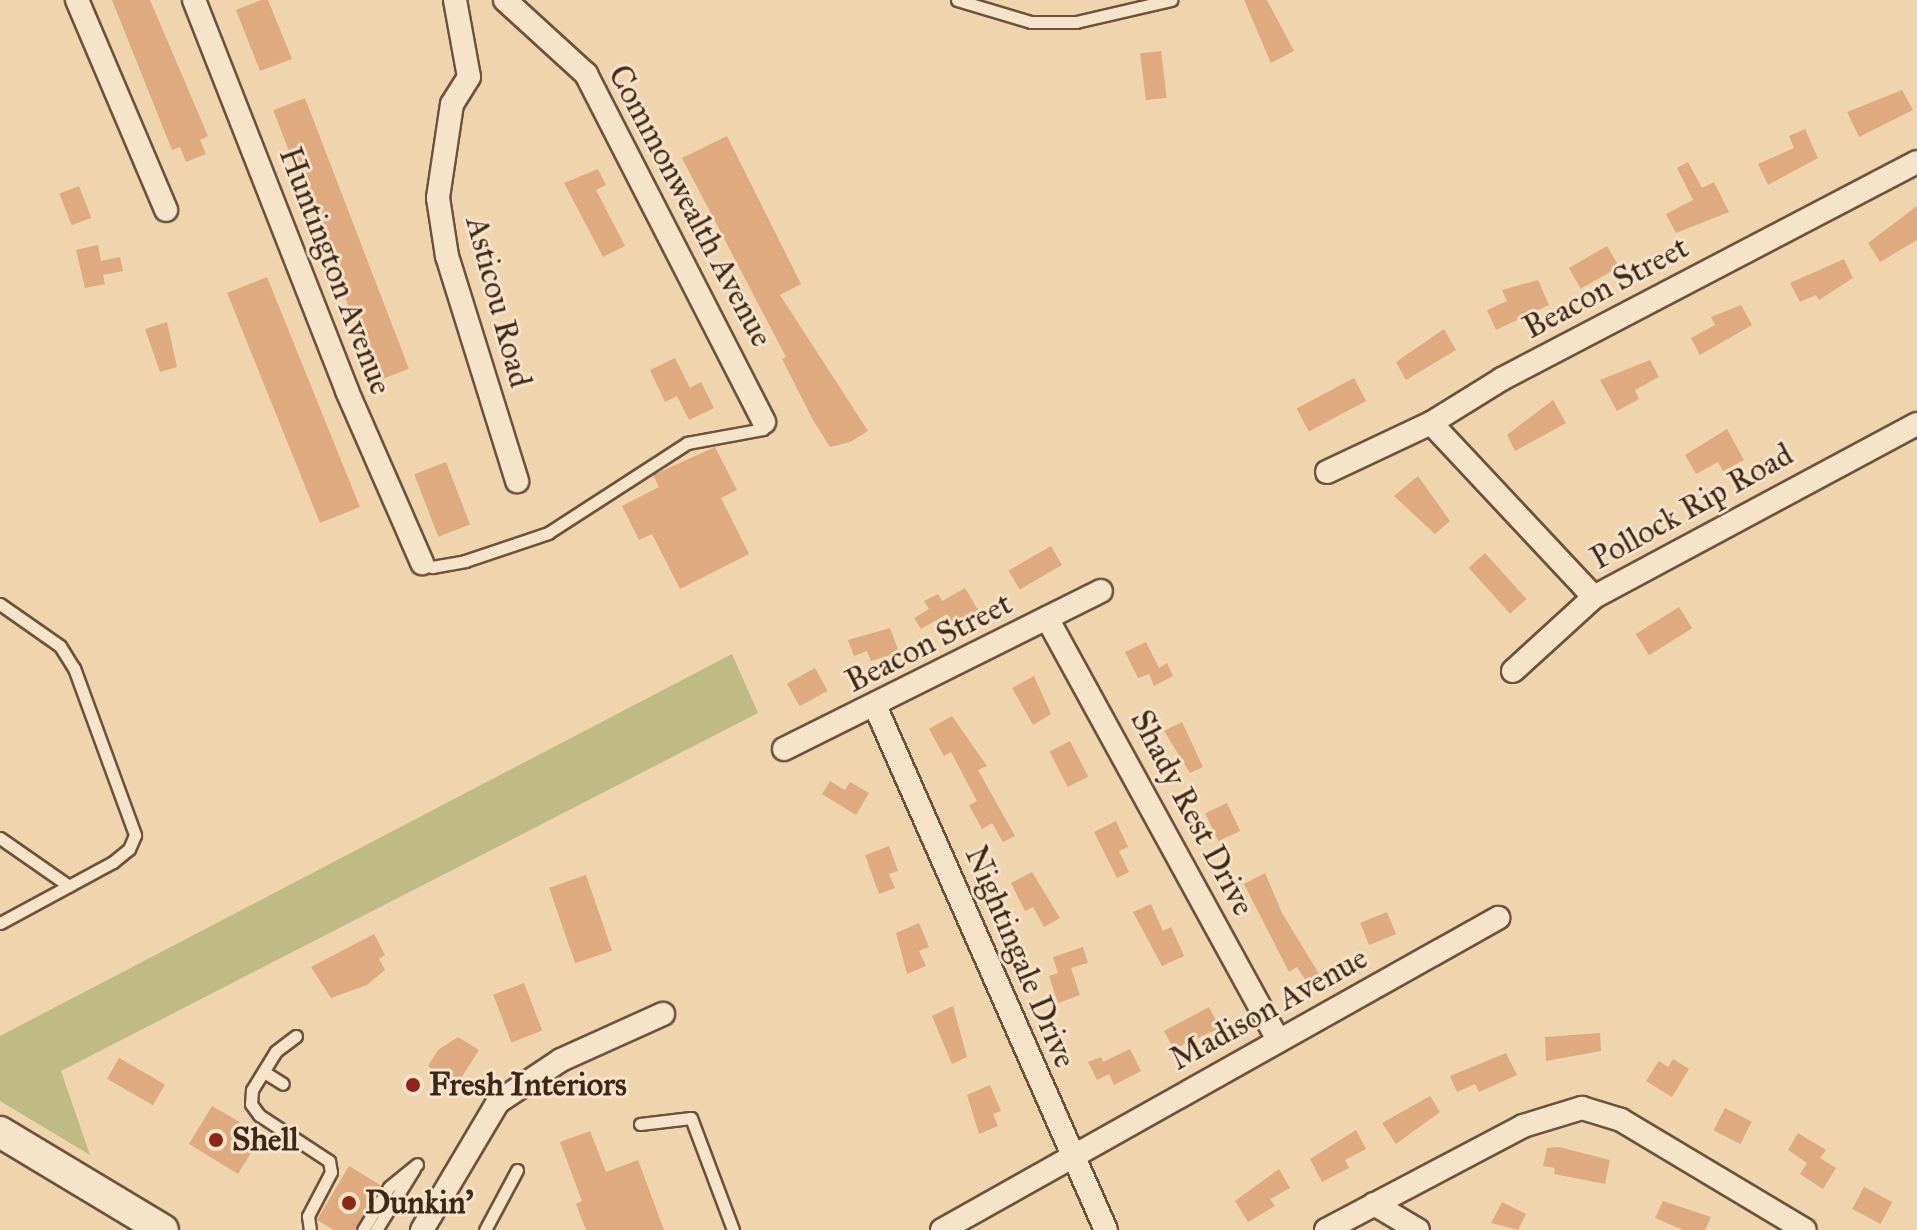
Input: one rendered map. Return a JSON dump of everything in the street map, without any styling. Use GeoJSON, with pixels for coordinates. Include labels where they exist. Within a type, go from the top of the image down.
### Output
{"type":"FeatureCollection","features":[{"type":"Feature","properties":{"kind":"main road"},"geometry":{"type":"LineString","coordinates":[[0,1132],[163,1230]]}},
{"type":"Feature","properties":{"kind":"street"},"geometry":{"type":"LineString","coordinates":[[77,0],[166,210]]}},
{"type":"Feature","properties":{"kind":"street","name":"Huntington Avenue"},"geometry":{"type":"LineString","coordinates":[[194,0],[347,391],[422,563]]}},
{"type":"Feature","properties":{"kind":"street","name":"Asticou Road"},"geometry":{"type":"LineString","coordinates":[[455,0],[469,77],[452,104],[438,198],[447,256],[517,481]]}},
{"type":"Feature","properties":{"kind":"street","name":"Commonwealth Avenue"},"geometry":{"type":"LineString","coordinates":[[505,0],[586,74],[764,422]]}},
{"type":"Feature","properties":{"kind":"street","name":"Beacon Street"},"geometry":{"type":"LineString","coordinates":[[1327,472],[1431,423],[1502,379],[1917,162]]}},
{"type":"Feature","properties":{"kind":"street"},"geometry":{"type":"LineString","coordinates":[[1431,423],[1594,597]]}},
{"type":"Feature","properties":{"kind":"street","name":"Pollock Rip Road"},"geometry":{"type":"LineString","coordinates":[[1513,671],[1594,597],[1917,424]]}},
{"type":"Feature","properties":{"kind":"street","name":"Beacon Street"},"geometry":{"type":"LineString","coordinates":[[784,749],[876,708],[1101,591]]}},
{"type":"Feature","properties":{"kind":"street","name":"Shady Rest Drive"},"geometry":{"type":"LineString","coordinates":[[1047,618],[1278,1040]]}},
{"type":"Feature","properties":{"kind":"street","name":"Nightingale Drive"},"geometry":{"type":"LineString","coordinates":[[876,708],[1071,1157],[1106,1230]]}},
{"type":"Feature","properties":{"kind":"street","name":"Madison Avenue"},"geometry":{"type":"LineString","coordinates":[[942,1230],[1498,918]]}},
{"type":"Feature","properties":{"kind":"street"},"geometry":{"type":"LineString","coordinates":[[429,1227],[498,1102],[561,1060],[663,1014]]}},
{"type":"Feature","properties":{"kind":"street"},"geometry":{"type":"LineString","coordinates":[[1326,1230],[1523,1126],[1582,1108],[1621,1120],[1805,1230]]}},
{"type":"Feature","properties":{"kind":"street"},"geometry":{"type":"LineString","coordinates":[[1374,1204],[1418,1230]]}},
{"type":"Feature","properties":{"kind":"lane"},"geometry":{"type":"LineString","coordinates":[[957,0],[1031,22],[1076,22],[1171,0]]}},
{"type":"Feature","properties":{"kind":"lane"},"geometry":{"type":"LineString","coordinates":[[422,563],[432,567],[465,561],[548,533],[687,443],[763,429],[764,422]]}},
{"type":"Feature","properties":{"kind":"lane"},"geometry":{"type":"LineString","coordinates":[[0,604],[60,646],[74,668],[133,818],[129,849],[0,923]]}},
{"type":"Feature","properties":{"kind":"lane"},"geometry":{"type":"LineString","coordinates":[[0,838],[69,886]]}},
{"type":"Feature","properties":{"kind":"lane"},"geometry":{"type":"LineString","coordinates":[[296,1036],[280,1046],[252,1090],[254,1110],[327,1158],[338,1171],[315,1214],[320,1230]]}},
{"type":"Feature","properties":{"kind":"lane"},"geometry":{"type":"LineString","coordinates":[[264,1072],[283,1084]]}},
{"type":"Feature","properties":{"kind":"lane"},"geometry":{"type":"LineString","coordinates":[[640,1124],[691,1118],[733,1230]]}},
{"type":"Feature","properties":{"kind":"lane"},"geometry":{"type":"LineString","coordinates":[[310,1230],[309,1211],[331,1172],[327,1158]]}},
{"type":"Feature","properties":{"kind":"lane"},"geometry":{"type":"LineString","coordinates":[[363,1230],[389,1187],[417,1164],[376,1230]]}},
{"type":"Feature","properties":{"kind":"lane"},"geometry":{"type":"LineString","coordinates":[[488,1229],[517,1170]]}},
{"type":"Feature","properties":{"kind":"shaded area"},"geometry":{"type":"Polygon","coordinates":[[[732,654],[758,713],[61,1071],[90,1155],[0,1101],[0,1036],[732,654]]]}},
{"type":"Feature","properties":{"kind":"building"},"geometry":{"type":"Polygon","coordinates":[[[112,0],[150,0],[208,136],[200,140],[206,154],[186,162],[180,147],[172,150],[112,0]]]}},
{"type":"Feature","properties":{"kind":"building"},"geometry":{"type":"Polygon","coordinates":[[[268,0],[292,59],[260,71],[236,10],[268,0]]]}},
{"type":"Feature","properties":{"kind":"building"},"geometry":{"type":"Polygon","coordinates":[[[1244,0],[1267,0],[1294,51],[1271,63],[1244,0]]]}},
{"type":"Feature","properties":{"kind":"building"},"geometry":{"type":"Polygon","coordinates":[[[1161,51],[1167,98],[1146,100],[1140,54],[1161,51]]]}},
{"type":"Feature","properties":{"kind":"building"},"geometry":{"type":"Polygon","coordinates":[[[1902,90],[1913,110],[1859,137],[1847,112],[1902,90]]]}},
{"type":"Feature","properties":{"kind":"building"},"geometry":{"type":"Polygon","coordinates":[[[305,98],[409,369],[377,381],[273,110],[305,98]]]}},
{"type":"Feature","properties":{"kind":"building"},"geometry":{"type":"Polygon","coordinates":[[[1805,129],[1818,158],[1768,185],[1758,164],[1794,148],[1789,136],[1805,129]]]}},
{"type":"Feature","properties":{"kind":"building"},"geometry":{"type":"Polygon","coordinates":[[[727,136],[801,284],[780,295],[868,431],[850,442],[830,447],[813,420],[782,359],[786,357],[682,158],[727,136]]]}},
{"type":"Feature","properties":{"kind":"building"},"geometry":{"type":"Polygon","coordinates":[[[1688,162],[1702,188],[1714,182],[1729,212],[1676,233],[1666,214],[1693,200],[1677,168],[1688,162]]]}},
{"type":"Feature","properties":{"kind":"building"},"geometry":{"type":"Polygon","coordinates":[[[598,169],[606,185],[596,190],[625,246],[603,257],[564,183],[598,169]]]}},
{"type":"Feature","properties":{"kind":"building"},"geometry":{"type":"Polygon","coordinates":[[[79,186],[91,218],[72,225],[59,194],[79,186]]]}},
{"type":"Feature","properties":{"kind":"building"},"geometry":{"type":"Polygon","coordinates":[[[1917,206],[1917,240],[1880,262],[1868,243],[1917,206]]]}},
{"type":"Feature","properties":{"kind":"building"},"geometry":{"type":"Polygon","coordinates":[[[98,245],[101,261],[120,257],[123,271],[103,275],[105,284],[85,288],[76,250],[98,245]]]}},
{"type":"Feature","properties":{"kind":"building"},"geometry":{"type":"Polygon","coordinates":[[[1607,246],[1619,267],[1581,289],[1569,268],[1607,246]]]}},
{"type":"Feature","properties":{"kind":"building"},"geometry":{"type":"Polygon","coordinates":[[[1844,259],[1853,278],[1819,300],[1816,295],[1800,302],[1790,283],[1844,259]]]}},
{"type":"Feature","properties":{"kind":"building"},"geometry":{"type":"Polygon","coordinates":[[[267,277],[360,507],[320,523],[227,293],[267,277]]]}},
{"type":"Feature","properties":{"kind":"building"},"geometry":{"type":"Polygon","coordinates":[[[1538,280],[1549,305],[1496,330],[1487,310],[1507,301],[1502,290],[1538,280]]]}},
{"type":"Feature","properties":{"kind":"building"},"geometry":{"type":"Polygon","coordinates":[[[1741,305],[1752,325],[1700,355],[1691,338],[1715,325],[1711,317],[1741,305]]]}},
{"type":"Feature","properties":{"kind":"building"},"geometry":{"type":"Polygon","coordinates":[[[167,322],[177,367],[160,372],[145,329],[167,322]]]}},
{"type":"Feature","properties":{"kind":"building"},"geometry":{"type":"Polygon","coordinates":[[[1444,329],[1456,350],[1406,380],[1396,362],[1444,329]]]}},
{"type":"Feature","properties":{"kind":"building"},"geometry":{"type":"Polygon","coordinates":[[[675,358],[690,388],[701,382],[714,408],[689,420],[677,396],[665,402],[650,370],[675,358]]]}},
{"type":"Feature","properties":{"kind":"building"},"geometry":{"type":"Polygon","coordinates":[[[1650,360],[1659,377],[1635,390],[1639,399],[1617,411],[1600,380],[1650,360]]]}},
{"type":"Feature","properties":{"kind":"building"},"geometry":{"type":"Polygon","coordinates":[[[1354,378],[1366,401],[1309,431],[1297,409],[1354,378]]]}},
{"type":"Feature","properties":{"kind":"building"},"geometry":{"type":"Polygon","coordinates":[[[1553,400],[1566,423],[1515,451],[1507,435],[1553,400]]]}},
{"type":"Feature","properties":{"kind":"building"},"geometry":{"type":"Polygon","coordinates":[[[1727,429],[1744,460],[1723,471],[1718,462],[1696,474],[1685,455],[1727,429]]]}},
{"type":"Feature","properties":{"kind":"building"},"geometry":{"type":"Polygon","coordinates":[[[715,447],[737,490],[721,498],[749,554],[680,589],[652,534],[639,540],[622,506],[659,487],[653,475],[715,447]]]}},
{"type":"Feature","properties":{"kind":"building"},"geometry":{"type":"Polygon","coordinates":[[[446,462],[470,525],[438,537],[414,474],[446,462]]]}},
{"type":"Feature","properties":{"kind":"building"},"geometry":{"type":"Polygon","coordinates":[[[1418,476],[1450,521],[1435,534],[1394,496],[1418,476]]]}},
{"type":"Feature","properties":{"kind":"building"},"geometry":{"type":"Polygon","coordinates":[[[1051,546],[1062,565],[1020,590],[1009,570],[1051,546]]]}},
{"type":"Feature","properties":{"kind":"building"},"geometry":{"type":"Polygon","coordinates":[[[1485,553],[1526,599],[1510,614],[1469,568],[1485,553]]]}},
{"type":"Feature","properties":{"kind":"building"},"geometry":{"type":"Polygon","coordinates":[[[965,588],[978,610],[953,625],[947,614],[921,629],[914,618],[929,609],[924,601],[938,594],[942,601],[965,588]]]}},
{"type":"Feature","properties":{"kind":"building"},"geometry":{"type":"Polygon","coordinates":[[[1679,607],[1692,628],[1649,655],[1636,634],[1679,607]]]}},
{"type":"Feature","properties":{"kind":"building"},"geometry":{"type":"Polygon","coordinates":[[[890,628],[899,652],[871,661],[867,651],[854,656],[848,640],[890,628]]]}},
{"type":"Feature","properties":{"kind":"building"},"geometry":{"type":"Polygon","coordinates":[[[1146,642],[1159,668],[1167,663],[1173,676],[1154,686],[1149,674],[1138,678],[1125,652],[1146,642]]]}},
{"type":"Feature","properties":{"kind":"building"},"geometry":{"type":"Polygon","coordinates":[[[815,668],[828,691],[800,706],[787,684],[815,668]]]}},
{"type":"Feature","properties":{"kind":"building"},"geometry":{"type":"Polygon","coordinates":[[[1034,676],[1051,714],[1033,725],[1012,688],[1034,676]]]}},
{"type":"Feature","properties":{"kind":"building"},"geometry":{"type":"Polygon","coordinates":[[[952,716],[987,766],[978,770],[1015,836],[1003,842],[992,823],[982,829],[969,805],[977,801],[951,752],[944,756],[929,729],[952,716]]]}},
{"type":"Feature","properties":{"kind":"building"},"geometry":{"type":"Polygon","coordinates":[[[1182,722],[1203,767],[1190,773],[1164,731],[1182,722]]]}},
{"type":"Feature","properties":{"kind":"building"},"geometry":{"type":"Polygon","coordinates":[[[1070,741],[1088,777],[1068,787],[1050,751],[1070,741]]]}},
{"type":"Feature","properties":{"kind":"building"},"geometry":{"type":"Polygon","coordinates":[[[830,781],[845,790],[850,782],[869,793],[856,815],[822,794],[830,781]]]}},
{"type":"Feature","properties":{"kind":"building"},"geometry":{"type":"Polygon","coordinates":[[[1227,803],[1240,831],[1218,841],[1205,813],[1227,803]]]}},
{"type":"Feature","properties":{"kind":"building"},"geometry":{"type":"Polygon","coordinates":[[[1116,821],[1128,847],[1119,851],[1129,872],[1117,878],[1094,832],[1116,821]]]}},
{"type":"Feature","properties":{"kind":"building"},"geometry":{"type":"Polygon","coordinates":[[[889,846],[898,871],[889,874],[895,888],[879,894],[865,855],[889,846]]]}},
{"type":"Feature","properties":{"kind":"building"},"geometry":{"type":"Polygon","coordinates":[[[1032,872],[1060,918],[1044,927],[1033,907],[1025,911],[1011,883],[1032,872]]]}},
{"type":"Feature","properties":{"kind":"building"},"geometry":{"type":"Polygon","coordinates":[[[1265,873],[1282,913],[1321,977],[1308,984],[1297,967],[1289,972],[1244,884],[1265,873]]]}},
{"type":"Feature","properties":{"kind":"building"},"geometry":{"type":"Polygon","coordinates":[[[586,875],[612,951],[575,963],[549,888],[586,875]]]}},
{"type":"Feature","properties":{"kind":"building"},"geometry":{"type":"Polygon","coordinates":[[[1151,904],[1163,931],[1171,927],[1184,956],[1162,966],[1133,912],[1151,904]]]}},
{"type":"Feature","properties":{"kind":"building"},"geometry":{"type":"Polygon","coordinates":[[[1387,912],[1396,934],[1369,945],[1360,923],[1387,912]]]}},
{"type":"Feature","properties":{"kind":"building"},"geometry":{"type":"Polygon","coordinates":[[[919,923],[929,947],[919,951],[926,966],[907,974],[896,933],[919,923]]]}},
{"type":"Feature","properties":{"kind":"building"},"geometry":{"type":"Polygon","coordinates":[[[374,934],[385,955],[379,959],[385,970],[367,985],[331,998],[311,967],[374,934]]]}},
{"type":"Feature","properties":{"kind":"building"},"geometry":{"type":"Polygon","coordinates":[[[1083,947],[1088,963],[1071,968],[1080,995],[1058,1003],[1049,976],[1058,973],[1053,957],[1083,947]]]}},
{"type":"Feature","properties":{"kind":"building"},"geometry":{"type":"Polygon","coordinates":[[[524,983],[542,1031],[511,1042],[493,995],[524,983]]]}},
{"type":"Feature","properties":{"kind":"building"},"geometry":{"type":"Polygon","coordinates":[[[953,1006],[967,1057],[952,1064],[932,1016],[953,1006]]]}},
{"type":"Feature","properties":{"kind":"building"},"geometry":{"type":"Polygon","coordinates":[[[1209,1007],[1220,1028],[1174,1049],[1164,1031],[1209,1007]]]}},
{"type":"Feature","properties":{"kind":"building"},"geometry":{"type":"Polygon","coordinates":[[[1600,1033],[1601,1051],[1546,1061],[1545,1037],[1600,1033]]]}},
{"type":"Feature","properties":{"kind":"building"},"geometry":{"type":"Polygon","coordinates":[[[458,1037],[479,1050],[456,1086],[428,1066],[438,1050],[458,1037]]]}},
{"type":"Feature","properties":{"kind":"building"},"geometry":{"type":"Polygon","coordinates":[[[1130,1049],[1141,1071],[1114,1085],[1109,1074],[1097,1080],[1088,1062],[1101,1057],[1103,1062],[1130,1049]]]}},
{"type":"Feature","properties":{"kind":"building"},"geometry":{"type":"Polygon","coordinates":[[[1506,1053],[1517,1075],[1479,1092],[1475,1084],[1457,1092],[1450,1076],[1506,1053]]]}},
{"type":"Feature","properties":{"kind":"building"},"geometry":{"type":"Polygon","coordinates":[[[119,1058],[165,1084],[153,1105],[107,1079],[119,1058]]]}},
{"type":"Feature","properties":{"kind":"building"},"geometry":{"type":"Polygon","coordinates":[[[1673,1059],[1689,1069],[1672,1097],[1646,1081],[1659,1061],[1668,1067],[1673,1059]]]}},
{"type":"Feature","properties":{"kind":"building"},"geometry":{"type":"Polygon","coordinates":[[[990,1085],[1001,1111],[993,1114],[998,1126],[979,1134],[967,1095],[990,1085]]]}},
{"type":"Feature","properties":{"kind":"building"},"geometry":{"type":"Polygon","coordinates":[[[1430,1096],[1440,1112],[1396,1144],[1382,1123],[1430,1096]]]}},
{"type":"Feature","properties":{"kind":"building","name":"Shell"},"geometry":{"type":"Polygon","coordinates":[[[212,1106],[240,1122],[232,1135],[254,1148],[238,1174],[189,1144],[212,1106]]]}},
{"type":"Feature","properties":{"kind":"building"},"geometry":{"type":"Polygon","coordinates":[[[1725,1108],[1752,1122],[1740,1144],[1714,1130],[1725,1108]]]}},
{"type":"Feature","properties":{"kind":"building"},"geometry":{"type":"Polygon","coordinates":[[[1356,1130],[1366,1149],[1345,1160],[1349,1168],[1322,1182],[1310,1159],[1356,1130]]]}},
{"type":"Feature","properties":{"kind":"building"},"geometry":{"type":"Polygon","coordinates":[[[590,1131],[606,1172],[638,1160],[664,1230],[586,1230],[576,1204],[582,1201],[560,1142],[590,1131]]]}},
{"type":"Feature","properties":{"kind":"building"},"geometry":{"type":"Polygon","coordinates":[[[1798,1133],[1826,1150],[1820,1158],[1836,1168],[1823,1189],[1800,1174],[1807,1163],[1788,1150],[1798,1133]]]}},
{"type":"Feature","properties":{"kind":"building"},"geometry":{"type":"Polygon","coordinates":[[[1559,1147],[1610,1160],[1605,1184],[1554,1174],[1555,1168],[1543,1166],[1547,1148],[1559,1147]]]}},
{"type":"Feature","properties":{"kind":"building","name":"Dunkin'"},"geometry":{"type":"Polygon","coordinates":[[[349,1166],[380,1185],[355,1230],[334,1230],[317,1220],[349,1166]]]}},
{"type":"Feature","properties":{"kind":"building"},"geometry":{"type":"Polygon","coordinates":[[[1279,1169],[1290,1188],[1270,1199],[1275,1206],[1248,1222],[1235,1201],[1279,1169]]]}},
{"type":"Feature","properties":{"kind":"building"},"geometry":{"type":"Polygon","coordinates":[[[1864,1187],[1892,1202],[1881,1224],[1852,1209],[1864,1187]]]}},
{"type":"Feature","properties":{"kind":"building"},"geometry":{"type":"Polygon","coordinates":[[[1663,1201],[1711,1217],[1705,1230],[1683,1230],[1655,1218],[1663,1201]]]}},
{"type":"Feature","properties":{"kind":"building"},"geometry":{"type":"Polygon","coordinates":[[[1502,1202],[1526,1214],[1518,1230],[1491,1223],[1502,1202]]]}},
{"type":"Feature","properties":{"kind":"place","name":"Fresh Interiors"},"geometry":{"type":"Point","coordinates":[413,1085]}},
{"type":"Feature","properties":{"kind":"place","name":"Shell"},"geometry":{"type":"Point","coordinates":[216,1140]}},
{"type":"Feature","properties":{"kind":"place","name":"Dunkin'"},"geometry":{"type":"Point","coordinates":[349,1203]}}]}
